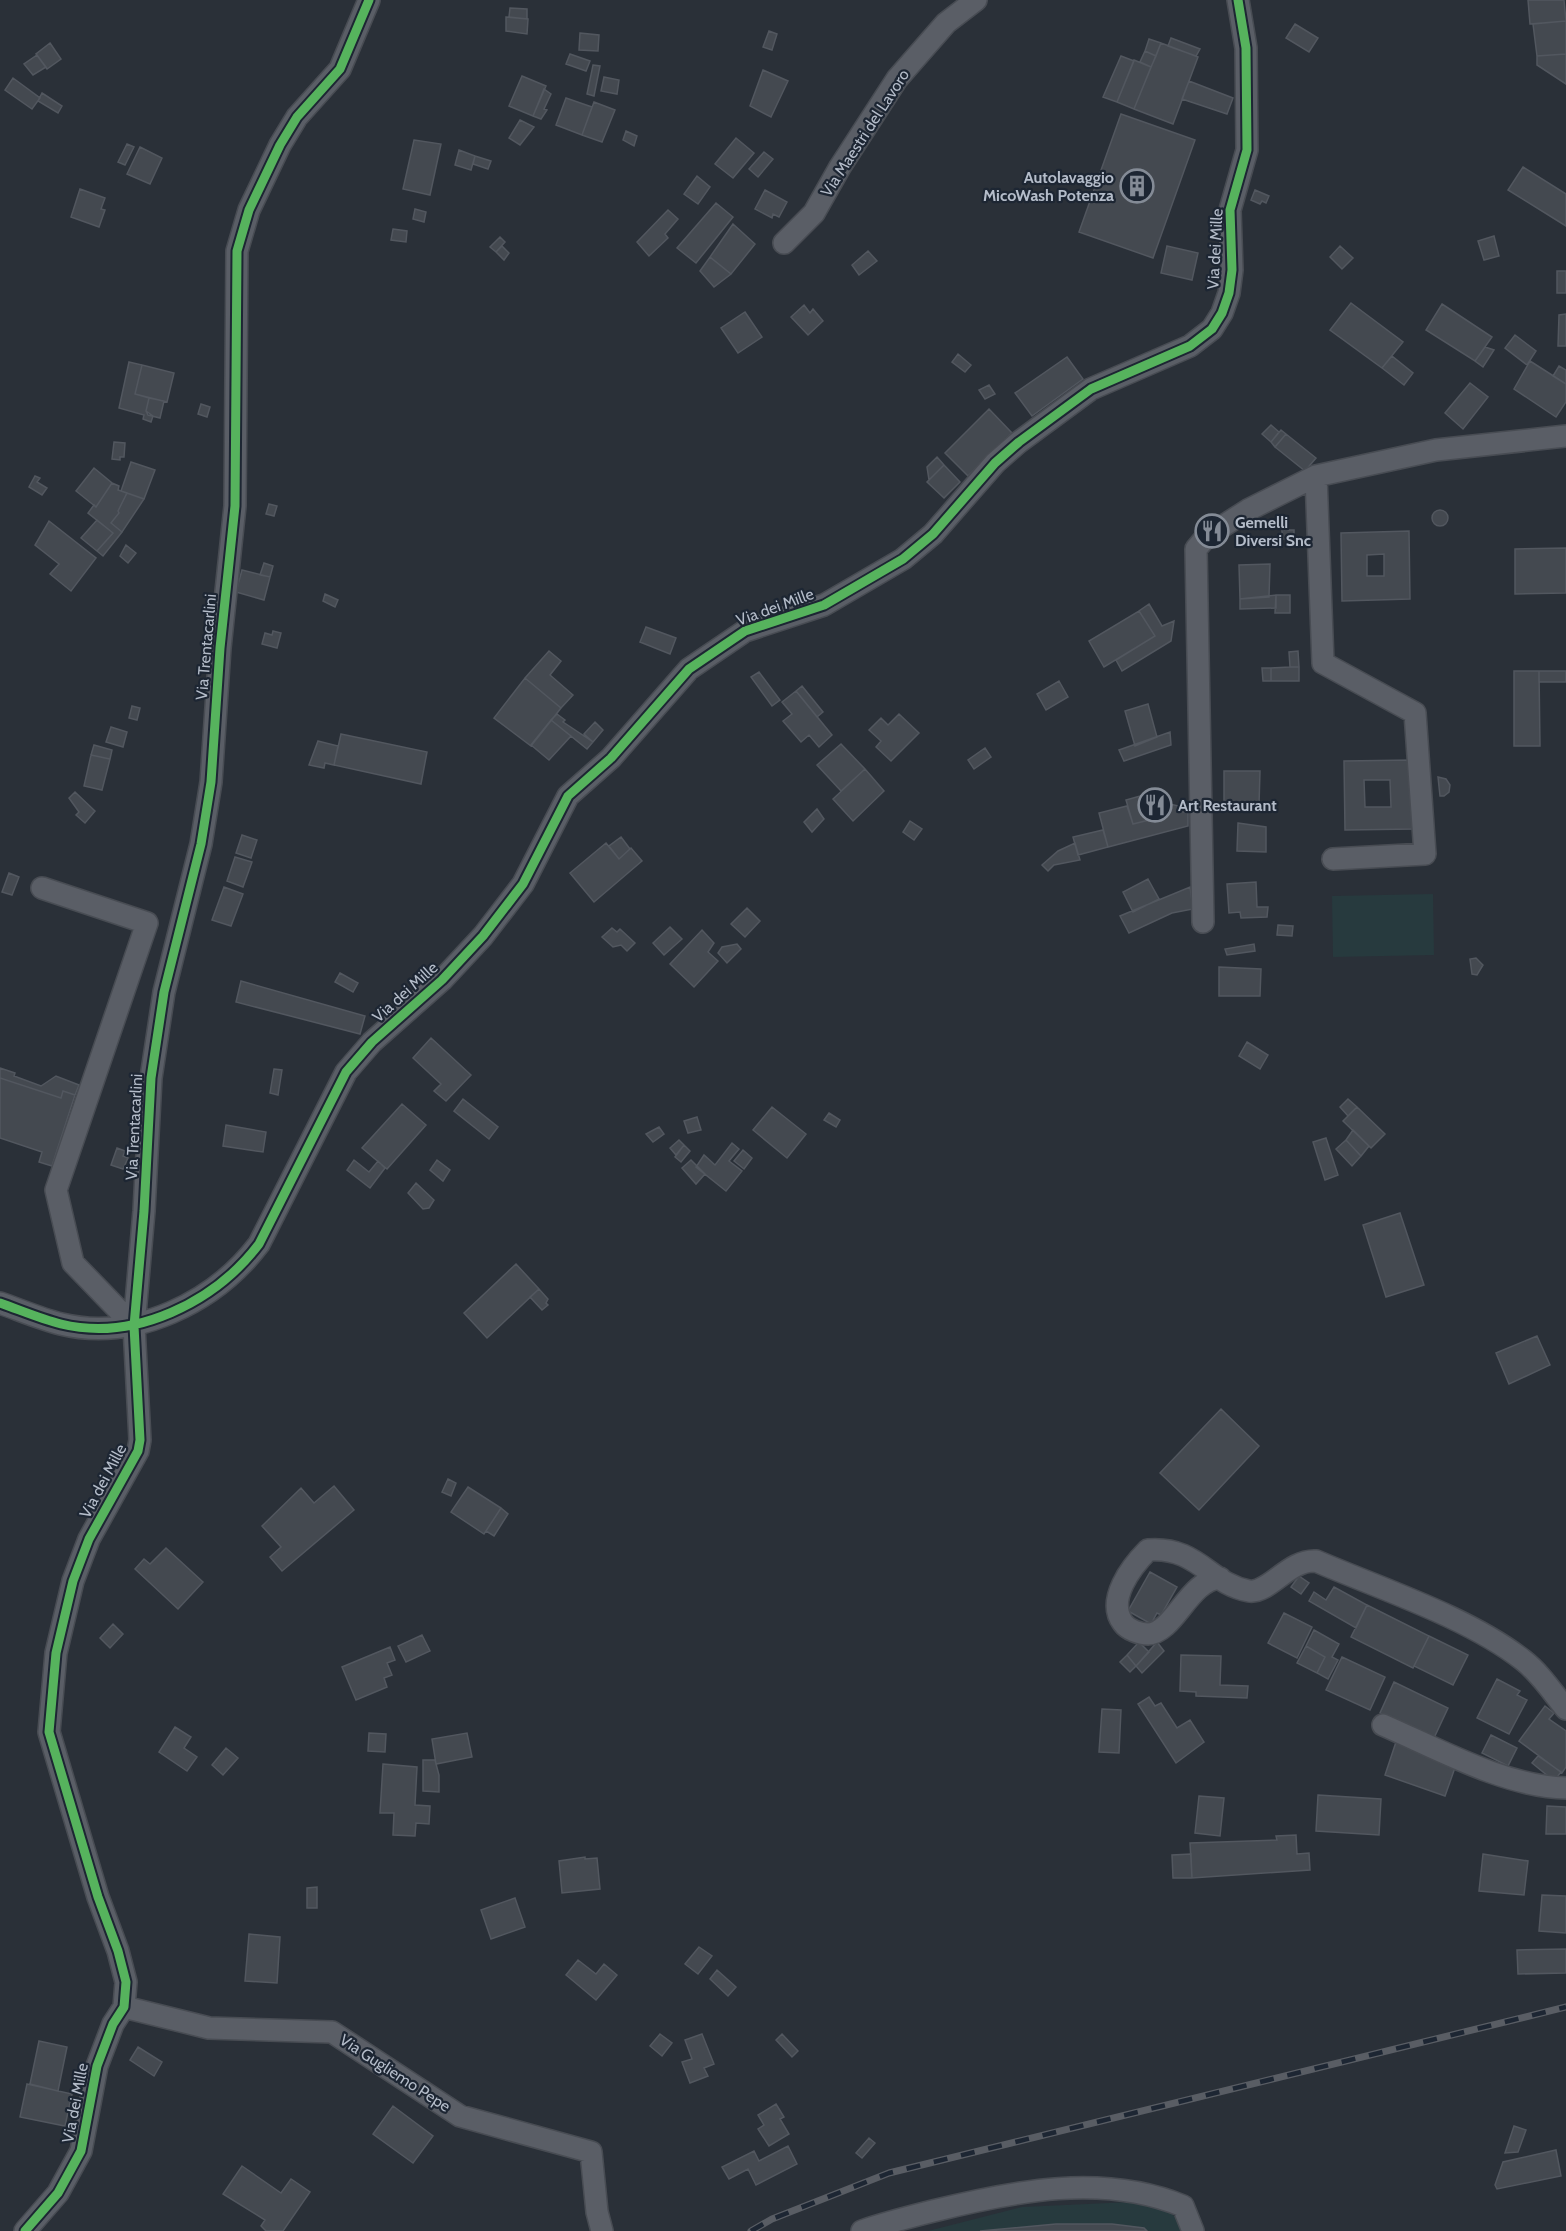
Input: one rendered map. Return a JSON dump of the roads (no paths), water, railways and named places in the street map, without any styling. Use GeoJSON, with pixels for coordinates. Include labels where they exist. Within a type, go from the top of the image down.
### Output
{"type":"FeatureCollection","features":[{"type":"Feature","properties":{"kind":"street","name":"Via Trentacarlini"},"geometry":{"type":"LineString","coordinates":[[134,1326],[155,1043],[164,992],[201,844],[211,782],[220,648],[235,506],[237,250],[249,210],[280,145],[297,117],[340,69],[369,0]]}},
{"type":"Feature","properties":{"kind":"street","name":"Via Maestri del Lavoro"},"geometry":{"type":"LineString","coordinates":[[784,243],[814,213],[840,167],[897,79],[946,23],[976,0]]}},
{"type":"Feature","properties":{"kind":"street","name":"Via dei Mille"},"geometry":{"type":"LineString","coordinates":[[25,2231],[58,2193],[81,2151],[97,2066],[113,2024],[124,2007],[126,1982],[118,1951],[98,1897],[49,1732],[56,1653],[73,1581],[89,1539],[138,1451],[141,1440],[134,1326],[173,1312],[192,1302],[246,1261],[263,1235],[346,1072],[372,1042],[442,980],[483,936],[523,884],[568,796],[611,759],[689,669],[746,631],[824,605],[903,559],[933,534],[995,463],[1019,442],[1091,389],[1190,346],[1212,329],[1222,313],[1229,293],[1232,270],[1230,210],[1247,150],[1245,48],[1238,0]]}},
{"type":"Feature","properties":{"kind":"street"},"geometry":{"type":"LineString","coordinates":[[1203,922],[1196,549],[1206,537],[1248,510],[1316,476],[1436,450],[1566,436]]}},
{"type":"Feature","properties":{"kind":"street"},"geometry":{"type":"LineString","coordinates":[[1316,476],[1323,663],[1415,713],[1425,854],[1333,859]]}},
{"type":"Feature","properties":{"kind":"street"},"geometry":{"type":"LineString","coordinates":[[42,888],[147,923],[56,1190],[73,1263],[134,1326]]}},
{"type":"Feature","properties":{"kind":"street"},"geometry":{"type":"LineString","coordinates":[[0,1303],[62,1324],[134,1326]]}},
{"type":"Feature","properties":{"kind":"street"},"geometry":{"type":"LineString","coordinates":[[1220,1578],[1212,1579],[1199,1588],[1158,1631],[1149,1634],[1138,1632],[1126,1627],[1117,1615],[1118,1597],[1132,1566],[1148,1550],[1167,1549],[1197,1561],[1220,1578],[1250,1591],[1258,1590],[1293,1566],[1306,1560],[1316,1561],[1500,1644],[1526,1662],[1566,1709]]}},
{"type":"Feature","properties":{"kind":"street"},"geometry":{"type":"LineString","coordinates":[[1383,1725],[1477,1766],[1548,1788],[1566,1788]]}},
{"type":"Feature","properties":{"kind":"street","name":"Via Gugliemo Pepe"},"geometry":{"type":"LineString","coordinates":[[124,2007],[209,2028],[332,2032],[460,2116],[591,2152],[597,2212],[602,2231]]}},
{"type":"Feature","properties":{"kind":"street"},"geometry":{"type":"LineString","coordinates":[[862,2231],[1001,2194],[1110,2188],[1155,2194],[1183,2206],[1193,2231]]}},
{"type":"Feature","properties":{"kind":"railway"},"geometry":{"type":"LineString","coordinates":[[751,2231],[772,2219],[889,2173],[1566,2007]]}},
{"type":"Feature","properties":{"kind":"place","name":"Autolavaggio MicoWash Potenza"},"geometry":{"type":"Point","coordinates":[1137,186]}},
{"type":"Feature","properties":{"kind":"place","name":"Gemelli Diversi Snc"},"geometry":{"type":"Point","coordinates":[1212,531]}},
{"type":"Feature","properties":{"kind":"place","name":"Art Restaurant"},"geometry":{"type":"Point","coordinates":[1155,805]}}]}
